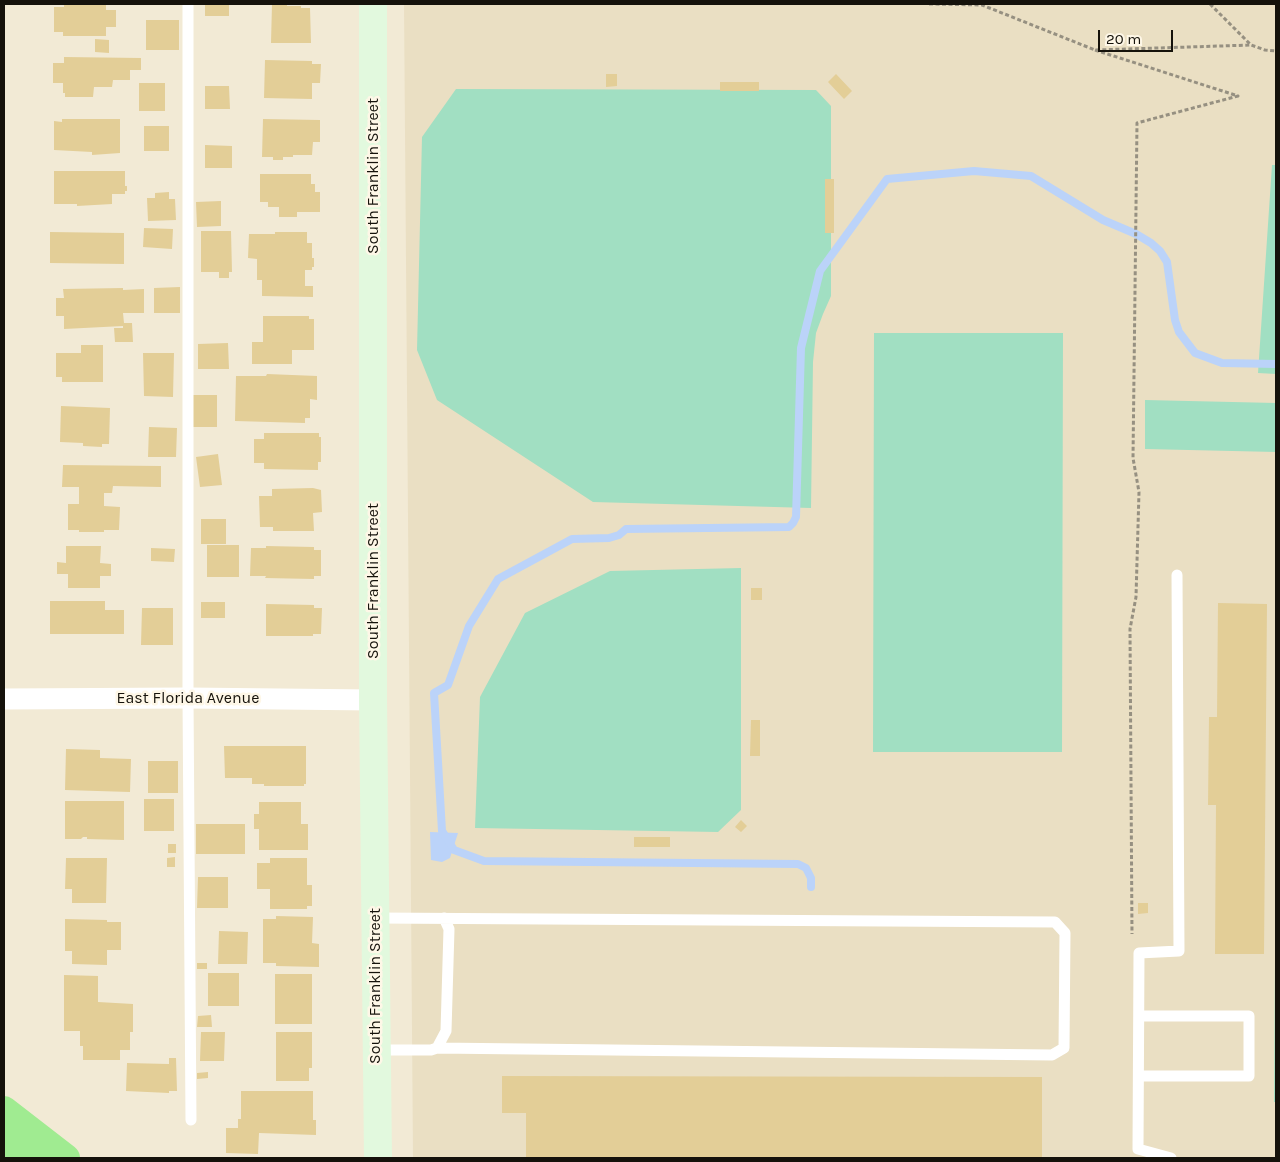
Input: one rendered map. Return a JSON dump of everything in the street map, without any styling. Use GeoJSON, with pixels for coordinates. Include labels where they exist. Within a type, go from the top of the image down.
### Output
{"type":"FeatureCollection","features":[{"type":"Feature","properties":{"kind":"highway"},"geometry":{"type":"LineString","coordinates":[[4,1110],[66,1158]]}},
{"type":"Feature","properties":{"kind":"highway"},"geometry":{"type":"LineString","coordinates":[[4,1141],[32,1158]]}},
{"type":"Feature","properties":{"kind":"street","name":"South Franklin Street"},"geometry":{"type":"LineString","coordinates":[[373,4],[373,700],[378,1158]]}},
{"type":"Feature","properties":{"kind":"street","name":"East Florida Avenue"},"geometry":{"type":"LineString","coordinates":[[4,698],[373,700]]}},
{"type":"Feature","properties":{"kind":"lane"},"geometry":{"type":"LineString","coordinates":[[188,4],[188,698],[191,1120]]}},
{"type":"Feature","properties":{"kind":"lane"},"geometry":{"type":"LineString","coordinates":[[1171,1158],[1138,1149],[1139,953],[1179,952],[1177,575]]}},
{"type":"Feature","properties":{"kind":"lane"},"geometry":{"type":"LineString","coordinates":[[375,918],[1054,922],[1064,933],[1064,1048],[1052,1055],[437,1048],[431,1050],[376,1050]]}},
{"type":"Feature","properties":{"kind":"lane"},"geometry":{"type":"LineString","coordinates":[[437,1048],[446,1031],[449,929],[444,918]]}},
{"type":"Feature","properties":{"kind":"lane"},"geometry":{"type":"LineString","coordinates":[[1139,1016],[1249,1016],[1249,1076],[1139,1076]]}},
{"type":"Feature","properties":{"kind":"path"},"geometry":{"type":"LineString","coordinates":[[929,4],[982,5],[1095,50],[1238,96],[1137,123],[1133,458],[1139,492],[1136,597],[1130,629],[1132,934]]}},
{"type":"Feature","properties":{"kind":"path"},"geometry":{"type":"LineString","coordinates":[[1210,4],[1251,45]]}},
{"type":"Feature","properties":{"kind":"path"},"geometry":{"type":"LineString","coordinates":[[1095,50],[1251,45],[1265,50],[1276,51]]}},
{"type":"Feature","properties":{"kind":"shaded area"},"geometry":{"type":"Polygon","coordinates":[[[404,4],[1276,4],[1276,1158],[413,1158],[404,4]]]}},
{"type":"Feature","properties":{"kind":"green space"},"geometry":{"type":"Polygon","coordinates":[[[456,89],[816,90],[831,106],[831,296],[816,333],[813,362],[811,508],[593,502],[437,400],[417,350],[422,137],[456,89]]]}},
{"type":"Feature","properties":{"kind":"green space"},"geometry":{"type":"Polygon","coordinates":[[[1272,165],[1276,165],[1276,374],[1258,373],[1272,165]]]}},
{"type":"Feature","properties":{"kind":"green space"},"geometry":{"type":"Polygon","coordinates":[[[874,333],[1063,333],[1062,752],[873,752],[874,333]]]}},
{"type":"Feature","properties":{"kind":"green space"},"geometry":{"type":"Polygon","coordinates":[[[1145,400],[1276,403],[1276,452],[1145,449],[1145,400]]]}},
{"type":"Feature","properties":{"kind":"green space"},"geometry":{"type":"Polygon","coordinates":[[[741,568],[741,810],[718,832],[475,828],[480,697],[525,613],[610,571],[741,568]]]}},
{"type":"Feature","properties":{"kind":"green space"},"geometry":{"type":"Polygon","coordinates":[[[1276,818],[1276,1102],[1274,1102],[1276,818]]]}},
{"type":"Feature","properties":{"kind":"water"},"geometry":{"type":"Polygon","coordinates":[[[430,832],[458,833],[450,858],[442,862],[431,860],[430,832]]]}},
{"type":"Feature","properties":{"kind":"building"},"geometry":{"type":"Polygon","coordinates":[[[64,4],[106,4],[106,10],[116,10],[116,27],[106,27],[106,36],[63,36],[63,32],[54,32],[54,7],[64,7],[64,4]]]}},
{"type":"Feature","properties":{"kind":"building"},"geometry":{"type":"Polygon","coordinates":[[[205,4],[229,4],[229,16],[205,16],[205,4]]]}},
{"type":"Feature","properties":{"kind":"building"},"geometry":{"type":"Polygon","coordinates":[[[272,4],[287,4],[287,6],[310,8],[311,43],[271,43],[272,4]]]}},
{"type":"Feature","properties":{"kind":"building"},"geometry":{"type":"Polygon","coordinates":[[[146,20],[179,20],[179,50],[146,50],[146,20]]]}},
{"type":"Feature","properties":{"kind":"building"},"geometry":{"type":"Polygon","coordinates":[[[95,39],[109,40],[109,53],[95,52],[95,39]]]}},
{"type":"Feature","properties":{"kind":"building"},"geometry":{"type":"Polygon","coordinates":[[[64,57],[141,58],[141,70],[130,70],[130,80],[113,80],[112,87],[94,87],[93,97],[65,97],[63,83],[53,83],[53,63],[64,63],[64,57]]]}},
{"type":"Feature","properties":{"kind":"building"},"geometry":{"type":"Polygon","coordinates":[[[265,60],[312,61],[312,64],[321,64],[320,83],[312,83],[312,99],[264,98],[265,60]]]}},
{"type":"Feature","properties":{"kind":"building"},"geometry":{"type":"Polygon","coordinates":[[[606,74],[617,74],[617,86],[606,87],[606,74]]]}},
{"type":"Feature","properties":{"kind":"building"},"geometry":{"type":"Polygon","coordinates":[[[836,74],[852,91],[844,99],[828,82],[836,74]]]}},
{"type":"Feature","properties":{"kind":"building"},"geometry":{"type":"Polygon","coordinates":[[[720,82],[759,82],[759,91],[720,91],[720,82]]]}},
{"type":"Feature","properties":{"kind":"building"},"geometry":{"type":"Polygon","coordinates":[[[139,83],[165,83],[165,111],[139,111],[139,83]]]}},
{"type":"Feature","properties":{"kind":"building"},"geometry":{"type":"Polygon","coordinates":[[[205,86],[229,86],[230,109],[205,109],[205,86]]]}},
{"type":"Feature","properties":{"kind":"building"},"geometry":{"type":"Polygon","coordinates":[[[62,119],[120,119],[120,153],[92,155],[92,152],[54,150],[54,121],[62,122],[62,119]]]}},
{"type":"Feature","properties":{"kind":"building"},"geometry":{"type":"Polygon","coordinates":[[[263,119],[320,120],[320,142],[313,142],[312,155],[293,155],[293,157],[283,157],[283,160],[273,160],[273,157],[262,157],[263,119]]]}},
{"type":"Feature","properties":{"kind":"building"},"geometry":{"type":"Polygon","coordinates":[[[144,126],[169,126],[169,151],[144,151],[144,126]]]}},
{"type":"Feature","properties":{"kind":"building"},"geometry":{"type":"Polygon","coordinates":[[[205,145],[232,146],[232,168],[205,168],[205,145]]]}},
{"type":"Feature","properties":{"kind":"building"},"geometry":{"type":"Polygon","coordinates":[[[54,171],[125,171],[127,191],[125,191],[125,194],[112,194],[112,204],[77,206],[77,204],[54,204],[54,171]]]}},
{"type":"Feature","properties":{"kind":"building"},"geometry":{"type":"Polygon","coordinates":[[[260,174],[311,174],[311,184],[315,184],[315,192],[320,192],[320,212],[297,212],[297,217],[279,217],[279,207],[268,207],[268,202],[260,202],[260,174]]]}},
{"type":"Feature","properties":{"kind":"building"},"geometry":{"type":"Polygon","coordinates":[[[825,179],[834,179],[834,233],[825,233],[825,179]]]}},
{"type":"Feature","properties":{"kind":"building"},"geometry":{"type":"Polygon","coordinates":[[[169,192],[169,199],[175,199],[176,220],[148,221],[147,198],[155,198],[155,193],[169,192]]]}},
{"type":"Feature","properties":{"kind":"building"},"geometry":{"type":"Polygon","coordinates":[[[221,201],[221,226],[197,227],[196,202],[221,201]]]}},
{"type":"Feature","properties":{"kind":"building"},"geometry":{"type":"Polygon","coordinates":[[[144,228],[173,229],[172,249],[143,247],[144,228]]]}},
{"type":"Feature","properties":{"kind":"building"},"geometry":{"type":"Polygon","coordinates":[[[201,231],[231,231],[232,272],[229,272],[229,278],[219,278],[219,272],[201,272],[201,231]]]}},
{"type":"Feature","properties":{"kind":"building"},"geometry":{"type":"Polygon","coordinates":[[[50,232],[124,233],[124,264],[50,263],[50,232]]]}},
{"type":"Feature","properties":{"kind":"building"},"geometry":{"type":"Polygon","coordinates":[[[275,232],[307,232],[307,243],[312,243],[314,267],[312,267],[312,270],[305,270],[305,286],[313,286],[313,297],[262,296],[262,280],[257,280],[257,259],[248,258],[249,234],[275,234],[275,232]]]}},
{"type":"Feature","properties":{"kind":"building"},"geometry":{"type":"Polygon","coordinates":[[[180,287],[180,313],[154,313],[154,288],[180,287]]]}},
{"type":"Feature","properties":{"kind":"building"},"geometry":{"type":"Polygon","coordinates":[[[123,288],[123,290],[144,289],[144,313],[123,313],[124,323],[132,323],[133,342],[115,342],[114,328],[123,328],[123,326],[64,329],[64,316],[56,316],[56,298],[64,298],[63,289],[123,288]]]}},
{"type":"Feature","properties":{"kind":"building"},"geometry":{"type":"Polygon","coordinates":[[[263,316],[309,316],[309,319],[314,319],[314,350],[292,350],[292,364],[252,364],[252,342],[263,342],[263,316]]]}},
{"type":"Feature","properties":{"kind":"building"},"geometry":{"type":"Polygon","coordinates":[[[228,343],[229,369],[198,369],[198,344],[228,343]]]}},
{"type":"Feature","properties":{"kind":"building"},"geometry":{"type":"Polygon","coordinates":[[[81,345],[103,345],[103,382],[62,382],[62,377],[56,377],[56,353],[81,353],[81,345]]]}},
{"type":"Feature","properties":{"kind":"building"},"geometry":{"type":"Polygon","coordinates":[[[143,353],[174,353],[173,397],[144,396],[143,353]]]}},
{"type":"Feature","properties":{"kind":"building"},"geometry":{"type":"Polygon","coordinates":[[[267,374],[317,376],[317,400],[310,399],[310,418],[305,418],[305,423],[235,421],[236,376],[266,376],[267,374]]]}},
{"type":"Feature","properties":{"kind":"building"},"geometry":{"type":"Polygon","coordinates":[[[192,395],[217,395],[217,427],[192,427],[192,395]]]}},
{"type":"Feature","properties":{"kind":"building"},"geometry":{"type":"Polygon","coordinates":[[[61,406],[110,408],[109,444],[102,444],[102,447],[83,446],[83,443],[60,442],[61,406]]]}},
{"type":"Feature","properties":{"kind":"building"},"geometry":{"type":"Polygon","coordinates":[[[149,427],[177,428],[176,457],[148,457],[149,427]]]}},
{"type":"Feature","properties":{"kind":"building"},"geometry":{"type":"Polygon","coordinates":[[[264,433],[319,433],[319,437],[321,437],[321,462],[318,462],[318,470],[264,469],[264,463],[254,463],[254,439],[264,439],[264,433]]]}},
{"type":"Feature","properties":{"kind":"building"},"geometry":{"type":"Polygon","coordinates":[[[218,454],[222,485],[200,487],[196,457],[218,454]]]}},
{"type":"Feature","properties":{"kind":"building"},"geometry":{"type":"Polygon","coordinates":[[[63,465],[161,466],[161,487],[113,486],[112,493],[104,493],[104,506],[120,507],[119,530],[79,532],[79,530],[68,530],[68,504],[79,504],[79,487],[62,487],[63,465]]]}},
{"type":"Feature","properties":{"kind":"building"},"geometry":{"type":"Polygon","coordinates":[[[313,488],[321,490],[322,512],[313,513],[314,531],[273,531],[273,527],[260,527],[259,496],[272,496],[272,489],[313,488]]]}},
{"type":"Feature","properties":{"kind":"building"},"geometry":{"type":"Polygon","coordinates":[[[201,519],[226,519],[226,544],[201,544],[201,519]]]}},
{"type":"Feature","properties":{"kind":"building"},"geometry":{"type":"Polygon","coordinates":[[[207,545],[239,545],[239,577],[207,577],[207,545]]]}},
{"type":"Feature","properties":{"kind":"building"},"geometry":{"type":"Polygon","coordinates":[[[66,546],[101,546],[100,563],[111,564],[111,576],[100,576],[100,588],[68,588],[68,574],[57,574],[57,562],[66,563],[66,546]]]}},
{"type":"Feature","properties":{"kind":"building"},"geometry":{"type":"Polygon","coordinates":[[[266,546],[314,547],[314,550],[321,550],[321,576],[314,576],[314,579],[250,576],[251,548],[266,548],[266,546]]]}},
{"type":"Feature","properties":{"kind":"building"},"geometry":{"type":"Polygon","coordinates":[[[151,548],[175,549],[174,562],[151,561],[151,548]]]}},
{"type":"Feature","properties":{"kind":"building"},"geometry":{"type":"Polygon","coordinates":[[[751,588],[762,588],[762,600],[751,600],[751,588]]]}},
{"type":"Feature","properties":{"kind":"building"},"geometry":{"type":"Polygon","coordinates":[[[50,601],[105,601],[105,610],[124,610],[124,634],[50,634],[50,601]]]}},
{"type":"Feature","properties":{"kind":"building"},"geometry":{"type":"Polygon","coordinates":[[[201,602],[225,602],[225,618],[201,618],[201,602]]]}},
{"type":"Feature","properties":{"kind":"building"},"geometry":{"type":"Polygon","coordinates":[[[1218,603],[1267,604],[1264,954],[1215,954],[1216,805],[1208,805],[1209,717],[1217,717],[1218,603]]]}},
{"type":"Feature","properties":{"kind":"building"},"geometry":{"type":"Polygon","coordinates":[[[266,604],[314,605],[314,608],[322,608],[321,634],[313,634],[313,636],[266,636],[266,604]]]}},
{"type":"Feature","properties":{"kind":"building"},"geometry":{"type":"Polygon","coordinates":[[[142,608],[173,608],[173,645],[141,645],[142,608]]]}},
{"type":"Feature","properties":{"kind":"building"},"geometry":{"type":"Polygon","coordinates":[[[751,720],[760,720],[760,756],[750,756],[751,720]]]}},
{"type":"Feature","properties":{"kind":"building"},"geometry":{"type":"Polygon","coordinates":[[[224,746],[306,746],[306,784],[304,786],[264,786],[264,784],[252,784],[252,778],[225,778],[224,746]]]}},
{"type":"Feature","properties":{"kind":"building"},"geometry":{"type":"Polygon","coordinates":[[[66,749],[100,750],[100,758],[131,759],[130,792],[65,790],[66,749]]]}},
{"type":"Feature","properties":{"kind":"building"},"geometry":{"type":"Polygon","coordinates":[[[148,761],[178,761],[178,793],[148,793],[148,761]]]}},
{"type":"Feature","properties":{"kind":"building"},"geometry":{"type":"Polygon","coordinates":[[[144,799],[174,799],[174,831],[144,831],[144,799]]]}},
{"type":"Feature","properties":{"kind":"building"},"geometry":{"type":"Polygon","coordinates":[[[65,801],[124,801],[124,840],[87,839],[87,837],[65,839],[65,801]]]}},
{"type":"Feature","properties":{"kind":"building"},"geometry":{"type":"Polygon","coordinates":[[[259,802],[301,802],[301,824],[308,824],[308,850],[259,850],[259,829],[254,829],[254,814],[259,814],[259,802]]]}},
{"type":"Feature","properties":{"kind":"building"},"geometry":{"type":"Polygon","coordinates":[[[741,820],[747,826],[741,832],[735,827],[741,820]]]}},
{"type":"Feature","properties":{"kind":"building"},"geometry":{"type":"Polygon","coordinates":[[[196,824],[245,824],[245,854],[196,854],[196,824]]]}},
{"type":"Feature","properties":{"kind":"building"},"geometry":{"type":"Polygon","coordinates":[[[634,837],[670,837],[670,847],[634,847],[634,837]]]}},
{"type":"Feature","properties":{"kind":"building"},"geometry":{"type":"Polygon","coordinates":[[[168,844],[176,844],[176,853],[168,853],[168,844]]]}},
{"type":"Feature","properties":{"kind":"building"},"geometry":{"type":"Polygon","coordinates":[[[175,857],[175,867],[167,867],[167,858],[175,857]]]}},
{"type":"Feature","properties":{"kind":"building"},"geometry":{"type":"Polygon","coordinates":[[[66,858],[107,858],[106,903],[72,903],[72,889],[65,889],[66,858]]]}},
{"type":"Feature","properties":{"kind":"building"},"geometry":{"type":"Polygon","coordinates":[[[270,858],[307,858],[307,885],[312,885],[312,906],[307,906],[307,909],[270,909],[270,889],[257,889],[257,863],[270,863],[270,858]]]}},
{"type":"Feature","properties":{"kind":"building"},"geometry":{"type":"Polygon","coordinates":[[[198,877],[228,877],[228,908],[197,908],[198,877]]]}},
{"type":"Feature","properties":{"kind":"building"},"geometry":{"type":"Polygon","coordinates":[[[1138,903],[1148,903],[1148,913],[1138,914],[1138,903]]]}},
{"type":"Feature","properties":{"kind":"building"},"geometry":{"type":"Polygon","coordinates":[[[276,916],[313,917],[312,943],[319,944],[319,967],[276,966],[276,963],[263,963],[263,919],[276,919],[276,916]]]}},
{"type":"Feature","properties":{"kind":"building"},"geometry":{"type":"Polygon","coordinates":[[[65,919],[121,922],[121,950],[107,950],[107,965],[72,964],[72,951],[65,951],[65,919]]]}},
{"type":"Feature","properties":{"kind":"building"},"geometry":{"type":"Polygon","coordinates":[[[219,931],[248,932],[247,964],[218,964],[219,931]]]}},
{"type":"Feature","properties":{"kind":"building"},"geometry":{"type":"Polygon","coordinates":[[[197,963],[207,963],[207,969],[197,969],[197,963]]]}},
{"type":"Feature","properties":{"kind":"building"},"geometry":{"type":"Polygon","coordinates":[[[208,973],[239,973],[239,1006],[208,1006],[208,973]]]}},
{"type":"Feature","properties":{"kind":"building"},"geometry":{"type":"Polygon","coordinates":[[[275,974],[312,974],[312,1024],[275,1024],[275,974]]]}},
{"type":"Feature","properties":{"kind":"building"},"geometry":{"type":"Polygon","coordinates":[[[64,975],[98,976],[98,1002],[133,1004],[133,1032],[130,1032],[130,1050],[120,1050],[120,1060],[83,1060],[83,1046],[80,1046],[80,1031],[64,1031],[64,975]]]}},
{"type":"Feature","properties":{"kind":"building"},"geometry":{"type":"Polygon","coordinates":[[[211,1015],[212,1027],[197,1027],[198,1016],[211,1015]]]}},
{"type":"Feature","properties":{"kind":"building"},"geometry":{"type":"Polygon","coordinates":[[[201,1032],[225,1032],[224,1061],[200,1061],[201,1032]]]}},
{"type":"Feature","properties":{"kind":"building"},"geometry":{"type":"Polygon","coordinates":[[[276,1032],[312,1032],[312,1068],[309,1068],[309,1081],[276,1081],[276,1032]]]}},
{"type":"Feature","properties":{"kind":"building"},"geometry":{"type":"Polygon","coordinates":[[[169,1058],[176,1058],[177,1091],[169,1091],[169,1093],[126,1091],[127,1063],[169,1064],[169,1058]]]}},
{"type":"Feature","properties":{"kind":"building"},"geometry":{"type":"Polygon","coordinates":[[[208,1072],[208,1078],[197,1079],[197,1073],[208,1072]]]}},
{"type":"Feature","properties":{"kind":"building"},"geometry":{"type":"Polygon","coordinates":[[[502,1076],[1042,1077],[1042,1158],[526,1158],[526,1113],[502,1113],[502,1076]]]}},
{"type":"Feature","properties":{"kind":"building"},"geometry":{"type":"Polygon","coordinates":[[[241,1091],[313,1091],[313,1120],[316,1120],[316,1135],[259,1133],[258,1154],[226,1153],[226,1128],[238,1128],[238,1119],[241,1119],[241,1091]]]}},
{"type":"Feature","properties":{"kind":"waterway"},"geometry":{"type":"LineString","coordinates":[[811,887],[811,878],[806,868],[798,864],[484,861],[454,850],[442,831],[434,693],[448,685],[469,626],[498,579],[572,539],[609,538],[619,535],[626,529],[789,527],[793,523],[796,517],[801,348],[820,271],[887,179],[974,171],[1031,176],[1103,220],[1136,234],[1160,251],[1167,262],[1175,320],[1179,332],[1195,353],[1222,363],[1276,364]]}}]}
